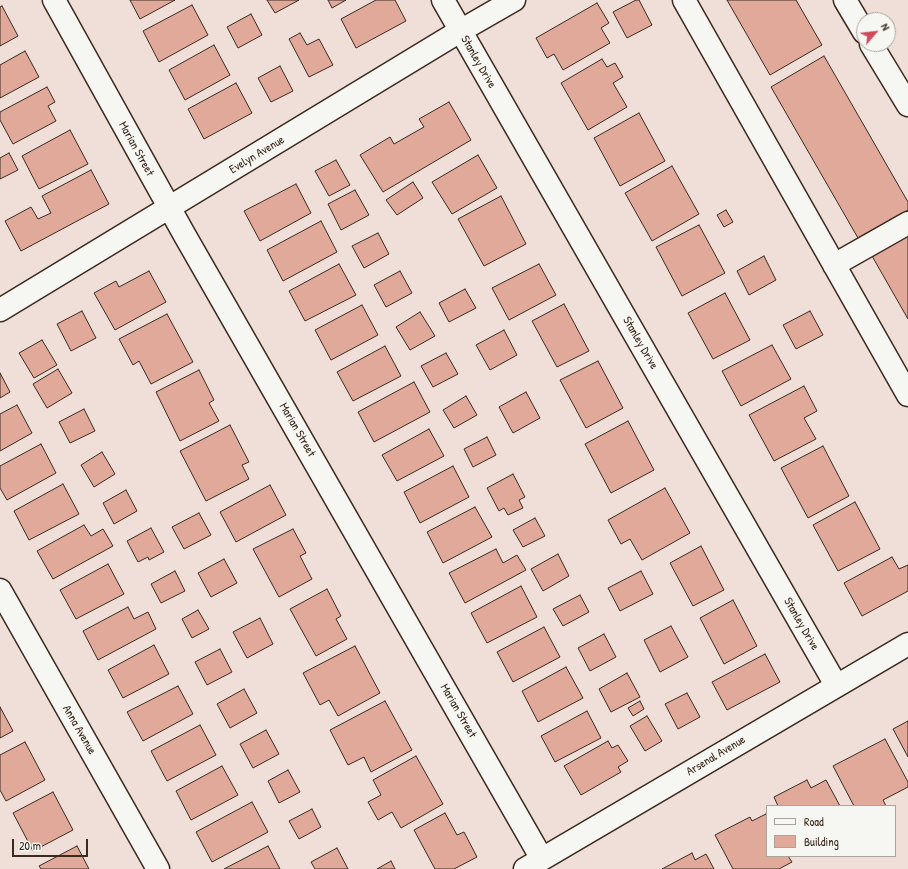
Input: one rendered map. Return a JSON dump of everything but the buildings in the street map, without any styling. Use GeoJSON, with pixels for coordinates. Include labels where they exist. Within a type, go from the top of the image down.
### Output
{"type":"FeatureCollection","features":[{"type":"Feature","properties":{"kind":"street","name":"Marian Street"},"geometry":{"type":"LineString","coordinates":[[54,0],[534,864]]}},
{"type":"Feature","properties":{"kind":"street","name":"Stanley Drive"},"geometry":{"type":"LineString","coordinates":[[443,0],[836,685]]}},
{"type":"Feature","properties":{"kind":"street","name":"Evelyn Avenue"},"geometry":{"type":"LineString","coordinates":[[0,310],[460,31],[514,0]]}},
{"type":"Feature","properties":{"kind":"street"},"geometry":{"type":"LineString","coordinates":[[684,0],[908,395]]}},
{"type":"Feature","properties":{"kind":"street"},"geometry":{"type":"LineString","coordinates":[[844,0],[856,19]]}},
{"type":"Feature","properties":{"kind":"street"},"geometry":{"type":"LineString","coordinates":[[876,52],[908,104]]}},
{"type":"Feature","properties":{"kind":"street"},"geometry":{"type":"LineString","coordinates":[[834,265],[908,223]]}},
{"type":"Feature","properties":{"kind":"street","name":"Anna Avenue"},"geometry":{"type":"LineString","coordinates":[[0,590],[158,869]]}},
{"type":"Feature","properties":{"kind":"street","name":"Arsenal Avenue"},"geometry":{"type":"LineString","coordinates":[[534,864],[908,644]]}}]}
